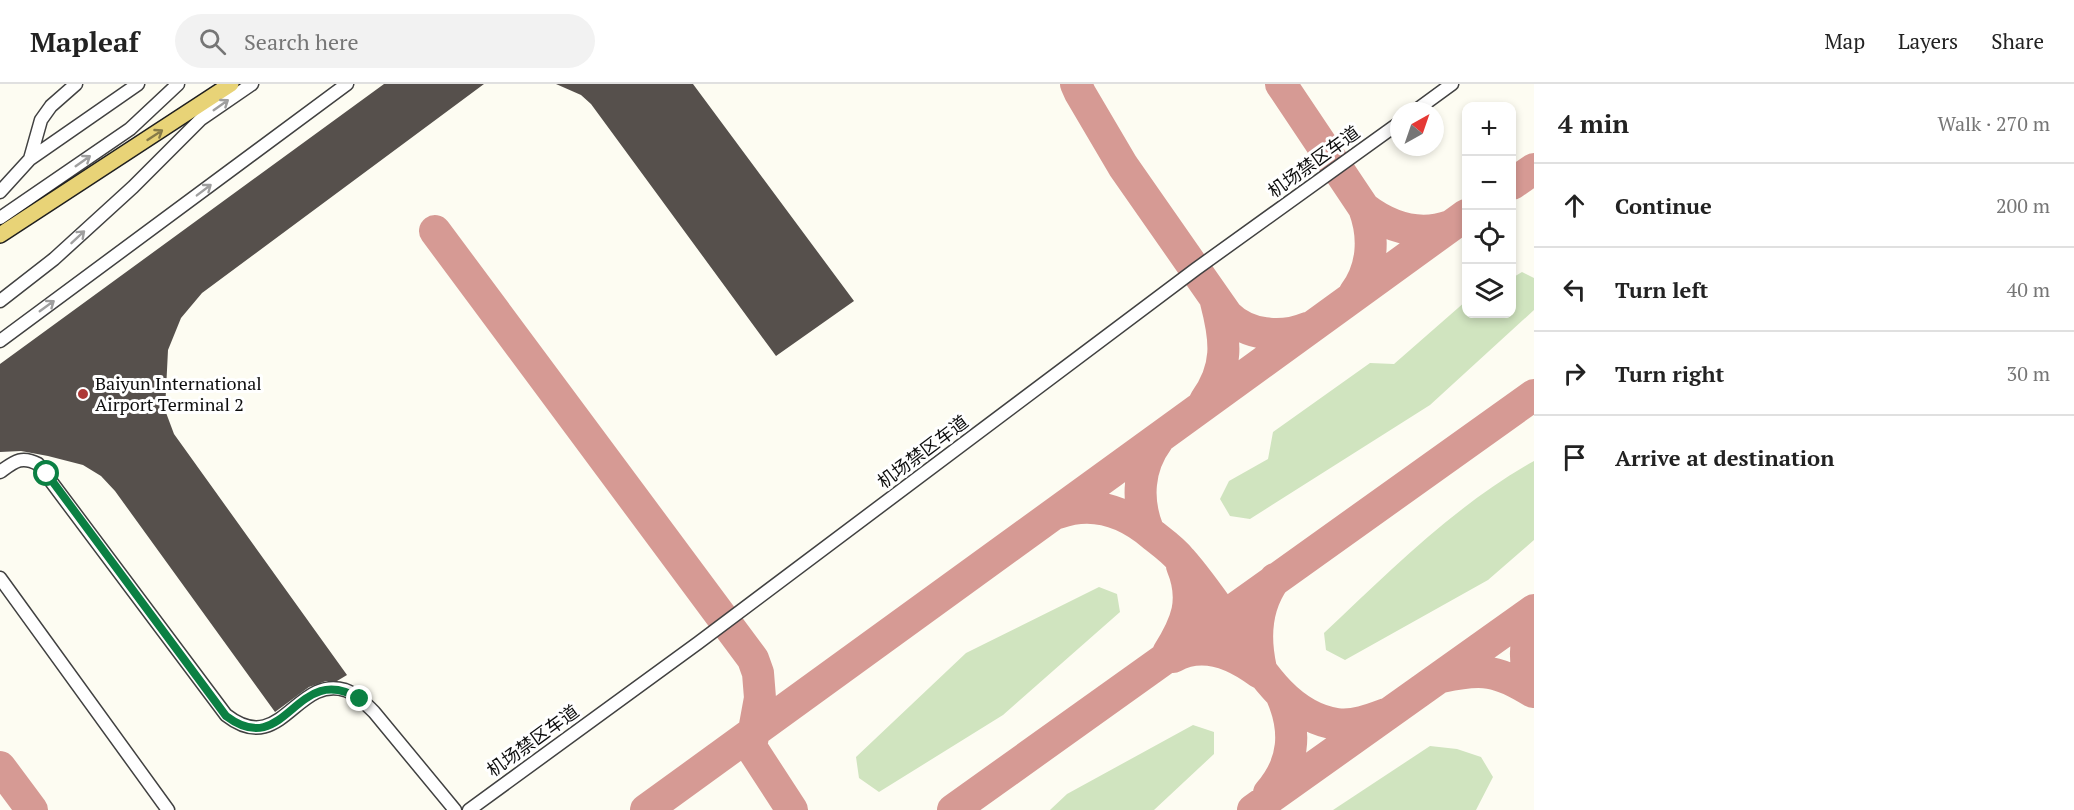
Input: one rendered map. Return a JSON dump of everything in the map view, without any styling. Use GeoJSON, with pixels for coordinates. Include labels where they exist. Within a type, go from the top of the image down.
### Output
{"type":"FeatureCollection","features":[{"type":"Feature","properties":{"kind":"main road"},"geometry":{"type":"LineString","coordinates":[[0,235],[231,84]]}},
{"type":"Feature","properties":{"kind":"street"},"geometry":{"type":"LineString","coordinates":[[30,159],[41,120],[51,106],[76,84]]}},
{"type":"Feature","properties":{"kind":"street"},"geometry":{"type":"LineString","coordinates":[[0,192],[30,159],[138,84]]}},
{"type":"Feature","properties":{"kind":"street"},"geometry":{"type":"LineString","coordinates":[[0,218],[130,129],[178,84]]}},
{"type":"Feature","properties":{"kind":"street"},"geometry":{"type":"LineString","coordinates":[[0,301],[54,259],[133,187],[201,119],[252,84]]}},
{"type":"Feature","properties":{"kind":"street"},"geometry":{"type":"LineString","coordinates":[[1427,102],[1452,84]]}},
{"type":"Feature","properties":{"kind":"street"},"geometry":{"type":"LineString","coordinates":[[0,341],[343,85]]}},
{"type":"Feature","properties":{"kind":"street","name":"机场禁区车道"},"geometry":{"type":"LineString","coordinates":[[469,810],[699,643],[1196,269],[1390,129]]}},
{"type":"Feature","properties":{"kind":"street"},"geometry":{"type":"LineString","coordinates":[[0,472],[19,460],[29,459],[38,464],[226,716],[248,728],[261,729],[318,691],[332,688],[346,691],[360,699],[374,712],[455,810]]}},
{"type":"Feature","properties":{"kind":"street"},"geometry":{"type":"LineString","coordinates":[[0,578],[168,810]]}},
{"type":"Feature","properties":{"kind":"green space"},"geometry":{"type":"Polygon","coordinates":[[[1522,272],[1534,278],[1534,310],[1430,405],[1250,519],[1230,516],[1220,499],[1229,481],[1268,459],[1273,432],[1370,363],[1394,364],[1462,304],[1462,318],[1516,318],[1516,276],[1522,272]]]}},
{"type":"Feature","properties":{"kind":"green space"},"geometry":{"type":"Polygon","coordinates":[[[1534,461],[1534,540],[1488,580],[1345,660],[1326,650],[1324,633],[1398,563],[1477,498],[1534,461]]]}},
{"type":"Feature","properties":{"kind":"green space"},"geometry":{"type":"Polygon","coordinates":[[[1099,587],[1117,594],[1120,612],[1003,715],[879,792],[859,778],[856,757],[966,653],[1099,587]]]}},
{"type":"Feature","properties":{"kind":"green space"},"geometry":{"type":"Polygon","coordinates":[[[1193,725],[1214,732],[1214,754],[1154,810],[1050,810],[1067,794],[1193,725]]]}},
{"type":"Feature","properties":{"kind":"green space"},"geometry":{"type":"Polygon","coordinates":[[[1430,746],[1457,749],[1481,757],[1493,777],[1476,810],[1333,810],[1430,746]]]}},
{"type":"Feature","properties":{"kind":"building","name":"Baiyun International Airport Terminal 2"},"geometry":{"type":"Polygon","coordinates":[[[384,84],[484,84],[202,293],[181,318],[168,350],[165,410],[174,434],[347,675],[337,681],[326,681],[309,687],[275,712],[115,491],[101,476],[83,465],[48,456],[21,451],[0,452],[0,364],[384,84]]]}},
{"type":"Feature","properties":{"kind":"building"},"geometry":{"type":"Polygon","coordinates":[[[556,84],[693,84],[854,301],[776,356],[591,104],[581,95],[556,84]]]}},
{"type":"Feature","properties":{"kind":"taxiway"},"geometry":{"type":"LineString","coordinates":[[1076,84],[1123,166],[1227,315],[1244,327],[1264,333],[1286,333],[1307,328]]}},
{"type":"Feature","properties":{"kind":"taxiway"},"geometry":{"type":"LineString","coordinates":[[1281,84],[1364,208],[1368,219],[1371,241],[1368,263],[1354,294]]}},
{"type":"Feature","properties":{"kind":"taxiway"},"geometry":{"type":"LineString","coordinates":[[1516,181],[1534,169]]}},
{"type":"Feature","properties":{"kind":"taxiway"},"geometry":{"type":"LineString","coordinates":[[1364,208],[1394,225],[1405,228],[1427,230],[1450,226]]}},
{"type":"Feature","properties":{"kind":"taxiway"},"geometry":{"type":"LineString","coordinates":[[646,810],[1462,218]]}},
{"type":"Feature","properties":{"kind":"taxiway"},"geometry":{"type":"LineString","coordinates":[[435,231],[753,659],[758,673],[760,698],[751,747],[792,810]]}},
{"type":"Feature","properties":{"kind":"taxiway"},"geometry":{"type":"LineString","coordinates":[[1205,401],[1213,389],[1222,365],[1222,329],[1216,302]]}},
{"type":"Feature","properties":{"kind":"taxiway"},"geometry":{"type":"LineString","coordinates":[[953,810],[1534,395]]}},
{"type":"Feature","properties":{"kind":"taxiway"},"geometry":{"type":"LineString","coordinates":[[1148,530],[1142,507],[1141,484],[1146,461],[1158,440]]}},
{"type":"Feature","properties":{"kind":"taxiway"},"geometry":{"type":"LineString","coordinates":[[1058,513],[1084,508],[1109,511],[1132,520],[1165,544],[1198,581],[1271,683],[1301,710],[1318,719],[1337,724],[1362,722],[1386,714]]}},
{"type":"Feature","properties":{"kind":"taxiway"},"geometry":{"type":"LineString","coordinates":[[1168,653],[1180,632],[1189,601],[1182,566]]}},
{"type":"Feature","properties":{"kind":"taxiway"},"geometry":{"type":"LineString","coordinates":[[1261,669],[1258,622],[1264,600],[1275,579]]}},
{"type":"Feature","properties":{"kind":"taxiway"},"geometry":{"type":"LineString","coordinates":[[1253,810],[1534,610]]}},
{"type":"Feature","properties":{"kind":"taxiway"},"geometry":{"type":"LineString","coordinates":[[1442,677],[1468,672],[1489,673],[1510,679],[1533,692],[1528,674],[1526,647],[1534,620]]}},
{"type":"Feature","properties":{"kind":"taxiway"},"geometry":{"type":"LineString","coordinates":[[1173,657],[1196,650],[1219,652],[1251,666],[1260,673]]}},
{"type":"Feature","properties":{"kind":"taxiway"},"geometry":{"type":"LineString","coordinates":[[1269,793],[1284,770],[1291,746],[1290,720],[1281,694]]}},
{"type":"Feature","properties":{"kind":"taxiway"},"geometry":{"type":"LineString","coordinates":[[0,767],[32,810]]}},
{"type":"Feature","properties":{"kind":"place","name":"Baiyun International Airport Terminal 2"},"geometry":{"type":"Point","coordinates":[83,394]}},
{"type":"Feature","properties":{"kind":"route"},"geometry":{"type":"LineString","coordinates":[[47,474],[226,716],[248,728],[261,729],[318,691],[332,688],[346,691],[360,699]]}}]}
